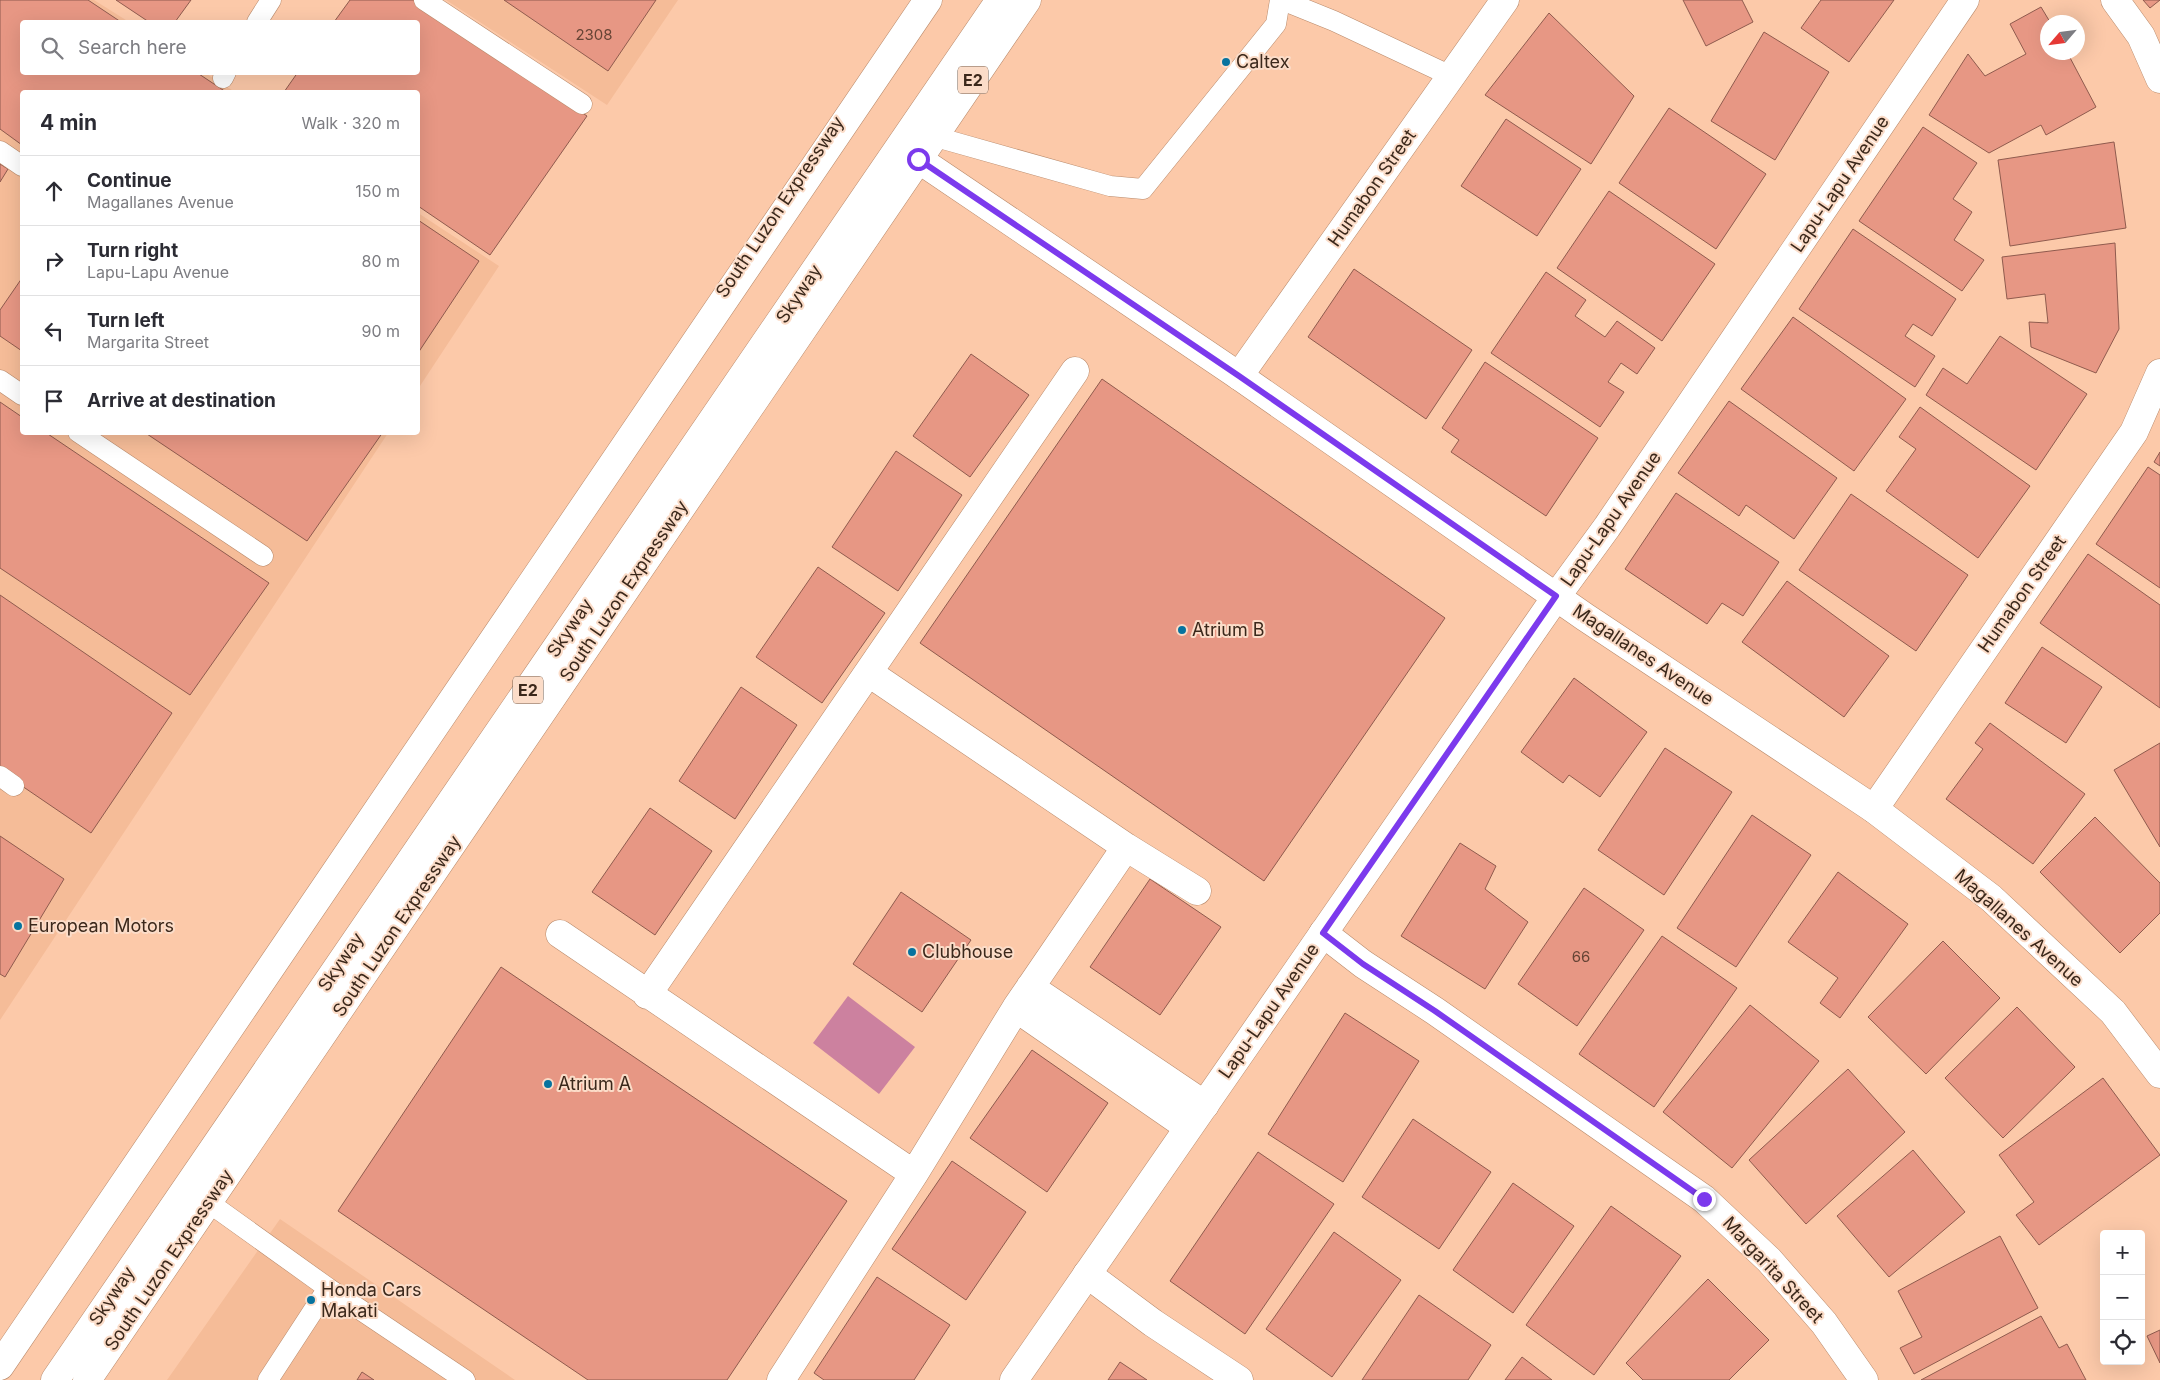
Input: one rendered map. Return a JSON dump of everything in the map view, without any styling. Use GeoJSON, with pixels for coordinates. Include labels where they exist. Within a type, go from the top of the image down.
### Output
{"type":"FeatureCollection","features":[{"type":"Feature","properties":{"kind":"main road","name":"South Luzon Expressway"},"geometry":{"type":"LineString","coordinates":[[0,1357],[919,0]]}},
{"type":"Feature","properties":{"kind":"main road"},"geometry":{"type":"LineString","coordinates":[[0,1366],[928,0]]}},
{"type":"Feature","properties":{"kind":"main road","name":"Skyway"},"geometry":{"type":"LineString","coordinates":[[55,1380],[1000,0]]}},
{"type":"Feature","properties":{"kind":"main road","name":"South Luzon Expressway"},"geometry":{"type":"LineString","coordinates":[[87,1380],[1027,0]]}},
{"type":"Feature","properties":{"kind":"main road","name":"Humabon Street"},"geometry":{"type":"LineString","coordinates":[[1239,376],[1505,0]]}},
{"type":"Feature","properties":{"kind":"main road","name":"Lapu-Lapu Avenue"},"geometry":{"type":"LineString","coordinates":[[1014,1380],[1556,596],[1607,527],[1965,0]]}},
{"type":"Feature","properties":{"kind":"main road"},"geometry":{"type":"LineString","coordinates":[[2115,0],[2141,36],[2160,78]]}},
{"type":"Feature","properties":{"kind":"main road","name":"Magallanes Avenue"},"geometry":{"type":"LineString","coordinates":[[918,159],[1239,376],[1556,596],[1874,809],[1992,898],[2113,1012],[2160,1074]]}},
{"type":"Feature","properties":{"kind":"main road"},"geometry":{"type":"LineString","coordinates":[[647,995],[1075,371]]}},
{"type":"Feature","properties":{"kind":"main road","name":"Humabon Street"},"geometry":{"type":"LineString","coordinates":[[1874,809],[2134,432],[2160,373]]}},
{"type":"Feature","properties":{"kind":"main road"},"geometry":{"type":"LineString","coordinates":[[869,673],[1126,847],[1197,892]]}},
{"type":"Feature","properties":{"kind":"main road"},"geometry":{"type":"LineString","coordinates":[[781,1380],[914,1174],[1023,997],[1126,847]]}},
{"type":"Feature","properties":{"kind":"main road","name":"Margarita Street"},"geometry":{"type":"LineString","coordinates":[[1323,933],[1363,964],[1435,1011],[1704,1199],[1769,1260],[1824,1323],[1864,1380]]}},
{"type":"Feature","properties":{"kind":"main road"},"geometry":{"type":"LineString","coordinates":[[560,934],[647,995],[914,1174]]}},
{"type":"Feature","properties":{"kind":"main road"},"geometry":{"type":"LineString","coordinates":[[1023,997],[1204,1104]]}},
{"type":"Feature","properties":{"kind":"main road"},"geometry":{"type":"LineString","coordinates":[[1023,997],[1188,1127]]}},
{"type":"Feature","properties":{"kind":"main road"},"geometry":{"type":"LineString","coordinates":[[1087,1274],[1153,1323],[1239,1380]]}},
{"type":"Feature","properties":{"kind":"lane"},"geometry":{"type":"LineString","coordinates":[[258,20],[271,0]]}},
{"type":"Feature","properties":{"kind":"lane"},"geometry":{"type":"LineString","coordinates":[[424,0],[582,104]]}},
{"type":"Feature","properties":{"kind":"lane"},"geometry":{"type":"LineString","coordinates":[[936,136],[1110,186],[1143,189],[1276,24],[1281,0],[1334,22],[1450,76]]}},
{"type":"Feature","properties":{"kind":"lane"},"geometry":{"type":"LineString","coordinates":[[0,151],[20,165]]}},
{"type":"Feature","properties":{"kind":"lane"},"geometry":{"type":"LineString","coordinates":[[0,380],[20,394]]}},
{"type":"Feature","properties":{"kind":"lane"},"geometry":{"type":"LineString","coordinates":[[82,435],[263,556]]}},
{"type":"Feature","properties":{"kind":"lane"},"geometry":{"type":"LineString","coordinates":[[208,1202],[328,1288],[465,1380]]}},
{"type":"Feature","properties":{"kind":"lane"},"geometry":{"type":"LineString","coordinates":[[268,1380],[328,1288]]}},
{"type":"Feature","properties":{"kind":"shaded area"},"geometry":{"type":"Polygon","coordinates":[[[0,0],[94,0],[126,20],[20,20],[20,75],[208,75],[232,90],[20,90],[20,435],[387,435],[0,1020],[0,0]]]}},
{"type":"Feature","properties":{"kind":"shaded area"},"geometry":{"type":"Polygon","coordinates":[[[446,0],[678,0],[607,105],[446,0]]]}},
{"type":"Feature","properties":{"kind":"shaded area"},"geometry":{"type":"Polygon","coordinates":[[[420,214],[499,266],[420,386],[420,214]]]}},
{"type":"Feature","properties":{"kind":"shaded area"},"geometry":{"type":"Polygon","coordinates":[[[848,996],[915,1047],[879,1094],[813,1043],[848,996]]]}},
{"type":"Feature","properties":{"kind":"shaded area","name":"Honda Cars Makati"},"geometry":{"type":"Polygon","coordinates":[[[280,1219],[515,1380],[167,1380],[280,1219]]]}},
{"type":"Feature","properties":{"kind":"building"},"geometry":{"type":"Polygon","coordinates":[[[0,0],[88,0],[118,20],[20,20],[20,75],[200,75],[223,90],[20,90],[20,144],[0,129],[0,0]]]}},
{"type":"Feature","properties":{"kind":"building"},"geometry":{"type":"Polygon","coordinates":[[[116,0],[191,0],[176,20],[146,20],[116,0]]]}},
{"type":"Feature","properties":{"kind":"building"},"geometry":{"type":"Polygon","coordinates":[[[350,0],[414,0],[587,116],[490,255],[420,207],[420,90],[285,90],[296,75],[420,75],[420,20],[335,20],[350,0]]]}},
{"type":"Feature","properties":{"kind":"building"},"geometry":{"type":"Polygon","coordinates":[[[504,0],[656,0],[608,71],[504,0]]]}},
{"type":"Feature","properties":{"kind":"building"},"geometry":{"type":"Polygon","coordinates":[[[1683,0],[1742,0],[1753,22],[1706,46],[1683,0]]]}},
{"type":"Feature","properties":{"kind":"building"},"geometry":{"type":"Polygon","coordinates":[[[1821,0],[1894,0],[1849,62],[1801,28],[1821,0]]]}},
{"type":"Feature","properties":{"kind":"building"},"geometry":{"type":"Polygon","coordinates":[[[2143,0],[2160,0],[2150,8],[2143,0]]]}},
{"type":"Feature","properties":{"kind":"building"},"geometry":{"type":"Polygon","coordinates":[[[2041,7],[2046,15],[2040,15],[2040,60],[2071,60],[2096,107],[2046,135],[2041,125],[1989,153],[1929,115],[1968,54],[1985,76],[2026,54],[2010,24],[2041,7]]]}},
{"type":"Feature","properties":{"kind":"building"},"geometry":{"type":"Polygon","coordinates":[[[1549,13],[1634,96],[1591,164],[1485,95],[1549,13]]]}},
{"type":"Feature","properties":{"kind":"building"},"geometry":{"type":"Polygon","coordinates":[[[1764,32],[1829,72],[1775,160],[1711,121],[1764,32]]]}},
{"type":"Feature","properties":{"kind":"building"},"geometry":{"type":"Polygon","coordinates":[[[1669,108],[1766,174],[1716,249],[1619,183],[1669,108]]]}},
{"type":"Feature","properties":{"kind":"building"},"geometry":{"type":"Polygon","coordinates":[[[1506,119],[1581,169],[1537,236],[1461,186],[1506,119]]]}},
{"type":"Feature","properties":{"kind":"building"},"geometry":{"type":"Polygon","coordinates":[[[1923,127],[1977,163],[1953,199],[1972,212],[1954,240],[1984,260],[1962,291],[1859,221],[1923,127]]]}},
{"type":"Feature","properties":{"kind":"building"},"geometry":{"type":"Polygon","coordinates":[[[2114,142],[2126,228],[2010,246],[1998,160],[2114,142]]]}},
{"type":"Feature","properties":{"kind":"building"},"geometry":{"type":"Polygon","coordinates":[[[0,164],[8,169],[0,182],[0,164]]]}},
{"type":"Feature","properties":{"kind":"building"},"geometry":{"type":"Polygon","coordinates":[[[1609,191],[1715,264],[1662,341],[1557,268],[1609,191]]]}},
{"type":"Feature","properties":{"kind":"building"},"geometry":{"type":"Polygon","coordinates":[[[420,221],[479,261],[420,350],[420,221]]]}},
{"type":"Feature","properties":{"kind":"building"},"geometry":{"type":"Polygon","coordinates":[[[1853,229],[1956,299],[1932,336],[1913,324],[1905,336],[1935,356],[1915,387],[1799,309],[1853,229]]]}},
{"type":"Feature","properties":{"kind":"building"},"geometry":{"type":"Polygon","coordinates":[[[2115,243],[2119,329],[2096,373],[2031,347],[2029,322],[2048,323],[2045,294],[2007,299],[2002,257],[2115,243]]]}},
{"type":"Feature","properties":{"kind":"building"},"geometry":{"type":"Polygon","coordinates":[[[1354,269],[1472,350],[1426,419],[1308,337],[1354,269]]]}},
{"type":"Feature","properties":{"kind":"building"},"geometry":{"type":"Polygon","coordinates":[[[1546,272],[1586,300],[1575,316],[1605,337],[1617,321],[1655,348],[1637,374],[1621,363],[1608,382],[1624,392],[1600,427],[1491,353],[1546,272]]]}},
{"type":"Feature","properties":{"kind":"building"},"geometry":{"type":"Polygon","coordinates":[[[20,281],[20,350],[0,336],[0,310],[20,281]]]}},
{"type":"Feature","properties":{"kind":"building"},"geometry":{"type":"Polygon","coordinates":[[[1793,317],[1906,399],[1854,471],[1741,389],[1793,317]]]}},
{"type":"Feature","properties":{"kind":"building"},"geometry":{"type":"Polygon","coordinates":[[[2000,336],[2087,394],[2036,470],[1926,395],[1943,368],[1967,384],[2000,336]]]}},
{"type":"Feature","properties":{"kind":"building"},"geometry":{"type":"Polygon","coordinates":[[[971,354],[1029,395],[970,477],[913,436],[971,354]]]}},
{"type":"Feature","properties":{"kind":"building"},"geometry":{"type":"Polygon","coordinates":[[[1485,362],[1598,438],[1546,516],[1451,452],[1459,440],[1442,428],[1485,362]]]}},
{"type":"Feature","properties":{"kind":"building","name":"Atrium B"},"geometry":{"type":"Polygon","coordinates":[[[1102,379],[1445,618],[1264,881],[920,643],[1102,379]]]}},
{"type":"Feature","properties":{"kind":"building"},"geometry":{"type":"Polygon","coordinates":[[[1729,401],[1837,478],[1794,539],[1746,505],[1739,516],[1678,473],[1729,401]]]}},
{"type":"Feature","properties":{"kind":"building"},"geometry":{"type":"Polygon","coordinates":[[[0,402],[20,416],[20,435],[49,435],[269,583],[190,695],[0,568],[0,402]]]}},
{"type":"Feature","properties":{"kind":"building"},"geometry":{"type":"Polygon","coordinates":[[[1920,407],[2030,486],[1978,558],[1886,491],[1916,449],[1899,437],[1920,407]]]}},
{"type":"Feature","properties":{"kind":"building"},"geometry":{"type":"Polygon","coordinates":[[[148,435],[381,435],[307,541],[148,435]]]}},
{"type":"Feature","properties":{"kind":"building"},"geometry":{"type":"Polygon","coordinates":[[[896,451],[962,495],[898,591],[832,547],[896,451]]]}},
{"type":"Feature","properties":{"kind":"building"},"geometry":{"type":"Polygon","coordinates":[[[2160,452],[2160,466],[2154,462],[2160,452]]]}},
{"type":"Feature","properties":{"kind":"building"},"geometry":{"type":"Polygon","coordinates":[[[2148,467],[2160,475],[2160,588],[2096,544],[2148,467]]]}},
{"type":"Feature","properties":{"kind":"building"},"geometry":{"type":"Polygon","coordinates":[[[1676,493],[1779,562],[1743,616],[1722,603],[1707,624],[1625,569],[1676,493]]]}},
{"type":"Feature","properties":{"kind":"building"},"geometry":{"type":"Polygon","coordinates":[[[1851,494],[1968,575],[1916,651],[1799,570],[1851,494]]]}},
{"type":"Feature","properties":{"kind":"building"},"geometry":{"type":"Polygon","coordinates":[[[2088,554],[2160,605],[2160,708],[2040,623],[2088,554]]]}},
{"type":"Feature","properties":{"kind":"building"},"geometry":{"type":"Polygon","coordinates":[[[818,567],[885,613],[822,703],[756,657],[818,567]]]}},
{"type":"Feature","properties":{"kind":"building"},"geometry":{"type":"Polygon","coordinates":[[[1787,581],[1889,656],[1844,717],[1742,642],[1787,581]]]}},
{"type":"Feature","properties":{"kind":"building"},"geometry":{"type":"Polygon","coordinates":[[[0,595],[172,713],[91,833],[0,771],[0,595]]]}},
{"type":"Feature","properties":{"kind":"building"},"geometry":{"type":"Polygon","coordinates":[[[2042,647],[2102,687],[2066,743],[2005,703],[2042,647]]]}},
{"type":"Feature","properties":{"kind":"building"},"geometry":{"type":"Polygon","coordinates":[[[1574,678],[1647,732],[1600,797],[1569,775],[1563,783],[1521,752],[1574,678]]]}},
{"type":"Feature","properties":{"kind":"building"},"geometry":{"type":"Polygon","coordinates":[[[741,687],[797,725],[735,819],[679,781],[741,687]]]}},
{"type":"Feature","properties":{"kind":"building"},"geometry":{"type":"Polygon","coordinates":[[[1990,723],[2085,794],[2033,864],[1946,799],[1983,749],[1975,743],[1990,723]]]}},
{"type":"Feature","properties":{"kind":"building"},"geometry":{"type":"Polygon","coordinates":[[[2160,743],[2160,847],[2114,770],[2160,743]]]}},
{"type":"Feature","properties":{"kind":"building"},"geometry":{"type":"Polygon","coordinates":[[[1665,748],[1732,792],[1664,895],[1598,850],[1665,748]]]}},
{"type":"Feature","properties":{"kind":"building"},"geometry":{"type":"Polygon","coordinates":[[[650,808],[712,851],[655,935],[592,892],[650,808]]]}},
{"type":"Feature","properties":{"kind":"building"},"geometry":{"type":"Polygon","coordinates":[[[1752,815],[1811,855],[1736,967],[1677,928],[1752,815]]]}},
{"type":"Feature","properties":{"kind":"building"},"geometry":{"type":"Polygon","coordinates":[[[2095,817],[2160,883],[2160,913],[2120,953],[2040,872],[2095,817]]]}},
{"type":"Feature","properties":{"kind":"building","name":"European Motors"},"geometry":{"type":"Polygon","coordinates":[[[0,836],[64,879],[5,977],[0,974],[0,836]]]}},
{"type":"Feature","properties":{"kind":"building"},"geometry":{"type":"Polygon","coordinates":[[[1460,843],[1496,866],[1485,889],[1528,922],[1485,989],[1401,936],[1460,843]]]}},
{"type":"Feature","properties":{"kind":"building"},"geometry":{"type":"Polygon","coordinates":[[[1838,872],[1908,924],[1840,1018],[1820,1003],[1838,978],[1788,942],[1838,872]]]}},
{"type":"Feature","properties":{"kind":"building"},"geometry":{"type":"Polygon","coordinates":[[[1150,879],[1221,927],[1160,1015],[1090,967],[1150,879]]]}},
{"type":"Feature","properties":{"kind":"building"},"geometry":{"type":"Polygon","coordinates":[[[1584,888],[1644,930],[1577,1026],[1518,984],[1584,888]]]}},
{"type":"Feature","properties":{"kind":"building","name":"Clubhouse"},"geometry":{"type":"Polygon","coordinates":[[[901,892],[971,940],[922,1012],[853,964],[901,892]]]}},
{"type":"Feature","properties":{"kind":"building"},"geometry":{"type":"Polygon","coordinates":[[[1662,936],[1737,988],[1654,1107],[1579,1054],[1662,936]]]}},
{"type":"Feature","properties":{"kind":"building"},"geometry":{"type":"Polygon","coordinates":[[[1943,941],[2000,998],[1926,1074],[1868,1017],[1943,941]]]}},
{"type":"Feature","properties":{"kind":"building","name":"Atrium A"},"geometry":{"type":"Polygon","coordinates":[[[501,967],[847,1201],[727,1380],[588,1380],[338,1211],[501,967]]]}},
{"type":"Feature","properties":{"kind":"building"},"geometry":{"type":"Polygon","coordinates":[[[1750,1005],[1819,1061],[1732,1168],[1663,1112],[1750,1005]]]}},
{"type":"Feature","properties":{"kind":"building"},"geometry":{"type":"Polygon","coordinates":[[[2017,1007],[2075,1067],[2003,1138],[1945,1078],[2017,1007]]]}},
{"type":"Feature","properties":{"kind":"building"},"geometry":{"type":"Polygon","coordinates":[[[1345,1013],[1419,1061],[1343,1182],[1268,1134],[1345,1013]]]}},
{"type":"Feature","properties":{"kind":"building"},"geometry":{"type":"Polygon","coordinates":[[[1032,1050],[1108,1103],[1047,1192],[970,1138],[1032,1050]]]}},
{"type":"Feature","properties":{"kind":"building"},"geometry":{"type":"Polygon","coordinates":[[[1848,1069],[1905,1132],[1806,1224],[1749,1160],[1848,1069]]]}},
{"type":"Feature","properties":{"kind":"building"},"geometry":{"type":"Polygon","coordinates":[[[2103,1078],[2160,1155],[2039,1245],[2016,1215],[2034,1202],[1999,1155],[2103,1078]]]}},
{"type":"Feature","properties":{"kind":"building"},"geometry":{"type":"Polygon","coordinates":[[[1413,1119],[1491,1172],[1439,1249],[1362,1197],[1413,1119]]]}},
{"type":"Feature","properties":{"kind":"building"},"geometry":{"type":"Polygon","coordinates":[[[1913,1150],[1965,1212],[1889,1277],[1837,1216],[1913,1150]]]}},
{"type":"Feature","properties":{"kind":"building"},"geometry":{"type":"Polygon","coordinates":[[[1258,1152],[1334,1204],[1245,1334],[1170,1281],[1258,1152]]]}},
{"type":"Feature","properties":{"kind":"building"},"geometry":{"type":"Polygon","coordinates":[[[952,1161],[1026,1212],[966,1300],[892,1249],[952,1161]]]}},
{"type":"Feature","properties":{"kind":"building"},"geometry":{"type":"Polygon","coordinates":[[[1513,1183],[1574,1226],[1513,1313],[1453,1270],[1513,1183]]]}},
{"type":"Feature","properties":{"kind":"building"},"geometry":{"type":"Polygon","coordinates":[[[1611,1206],[1681,1256],[1594,1375],[1526,1325],[1611,1206]]]}},
{"type":"Feature","properties":{"kind":"building"},"geometry":{"type":"Polygon","coordinates":[[[1334,1232],[1401,1280],[1332,1377],[1266,1329],[1334,1232]]]}},
{"type":"Feature","properties":{"kind":"building"},"geometry":{"type":"Polygon","coordinates":[[[2000,1236],[2038,1308],[1914,1374],[1900,1348],[1922,1337],[1898,1291],[2000,1236]]]}},
{"type":"Feature","properties":{"kind":"building"},"geometry":{"type":"Polygon","coordinates":[[[877,1277],[950,1325],[914,1380],[824,1380],[814,1373],[877,1277]]]}},
{"type":"Feature","properties":{"kind":"building"},"geometry":{"type":"Polygon","coordinates":[[[1708,1279],[1769,1340],[1729,1380],[1643,1380],[1626,1363],[1708,1279]]]}},
{"type":"Feature","properties":{"kind":"building"},"geometry":{"type":"Polygon","coordinates":[[[1419,1295],[1491,1345],[1468,1380],[1362,1380],[1419,1295]]]}},
{"type":"Feature","properties":{"kind":"building"},"geometry":{"type":"Polygon","coordinates":[[[2041,1316],[2059,1348],[2067,1344],[2086,1380],[1921,1380],[2041,1316]]]}},
{"type":"Feature","properties":{"kind":"building"},"geometry":{"type":"Polygon","coordinates":[[[2160,1330],[2160,1363],[2147,1336],[2160,1330]]]}},
{"type":"Feature","properties":{"kind":"building"},"geometry":{"type":"Polygon","coordinates":[[[1522,1357],[1552,1380],[1505,1380],[1522,1357]]]}},
{"type":"Feature","properties":{"kind":"building"},"geometry":{"type":"Polygon","coordinates":[[[1120,1362],[1147,1380],[1108,1380],[1120,1362]]]}},
{"type":"Feature","properties":{"kind":"building"},"geometry":{"type":"Polygon","coordinates":[[[362,1372],[374,1380],[357,1380],[362,1372]]]}},
{"type":"Feature","properties":{"kind":"place","name":"Caltex"},"geometry":{"type":"Point","coordinates":[1226,62]}},
{"type":"Feature","properties":{"kind":"place","name":"Atrium B"},"geometry":{"type":"Point","coordinates":[1182,630]}},
{"type":"Feature","properties":{"kind":"place","name":"European Motors"},"geometry":{"type":"Point","coordinates":[18,926]}},
{"type":"Feature","properties":{"kind":"place","name":"Clubhouse"},"geometry":{"type":"Point","coordinates":[912,952]}},
{"type":"Feature","properties":{"kind":"place","name":"Atrium A"},"geometry":{"type":"Point","coordinates":[548,1084]}},
{"type":"Feature","properties":{"kind":"place","name":"Honda Cars Makati"},"geometry":{"type":"Point","coordinates":[311,1300]}},
{"type":"Feature","properties":{"kind":"route"},"geometry":{"type":"LineString","coordinates":[[918,159],[986,207],[1239,376],[1556,596],[1323,933],[1363,964],[1435,1011],[1704,1199]]}}]}
